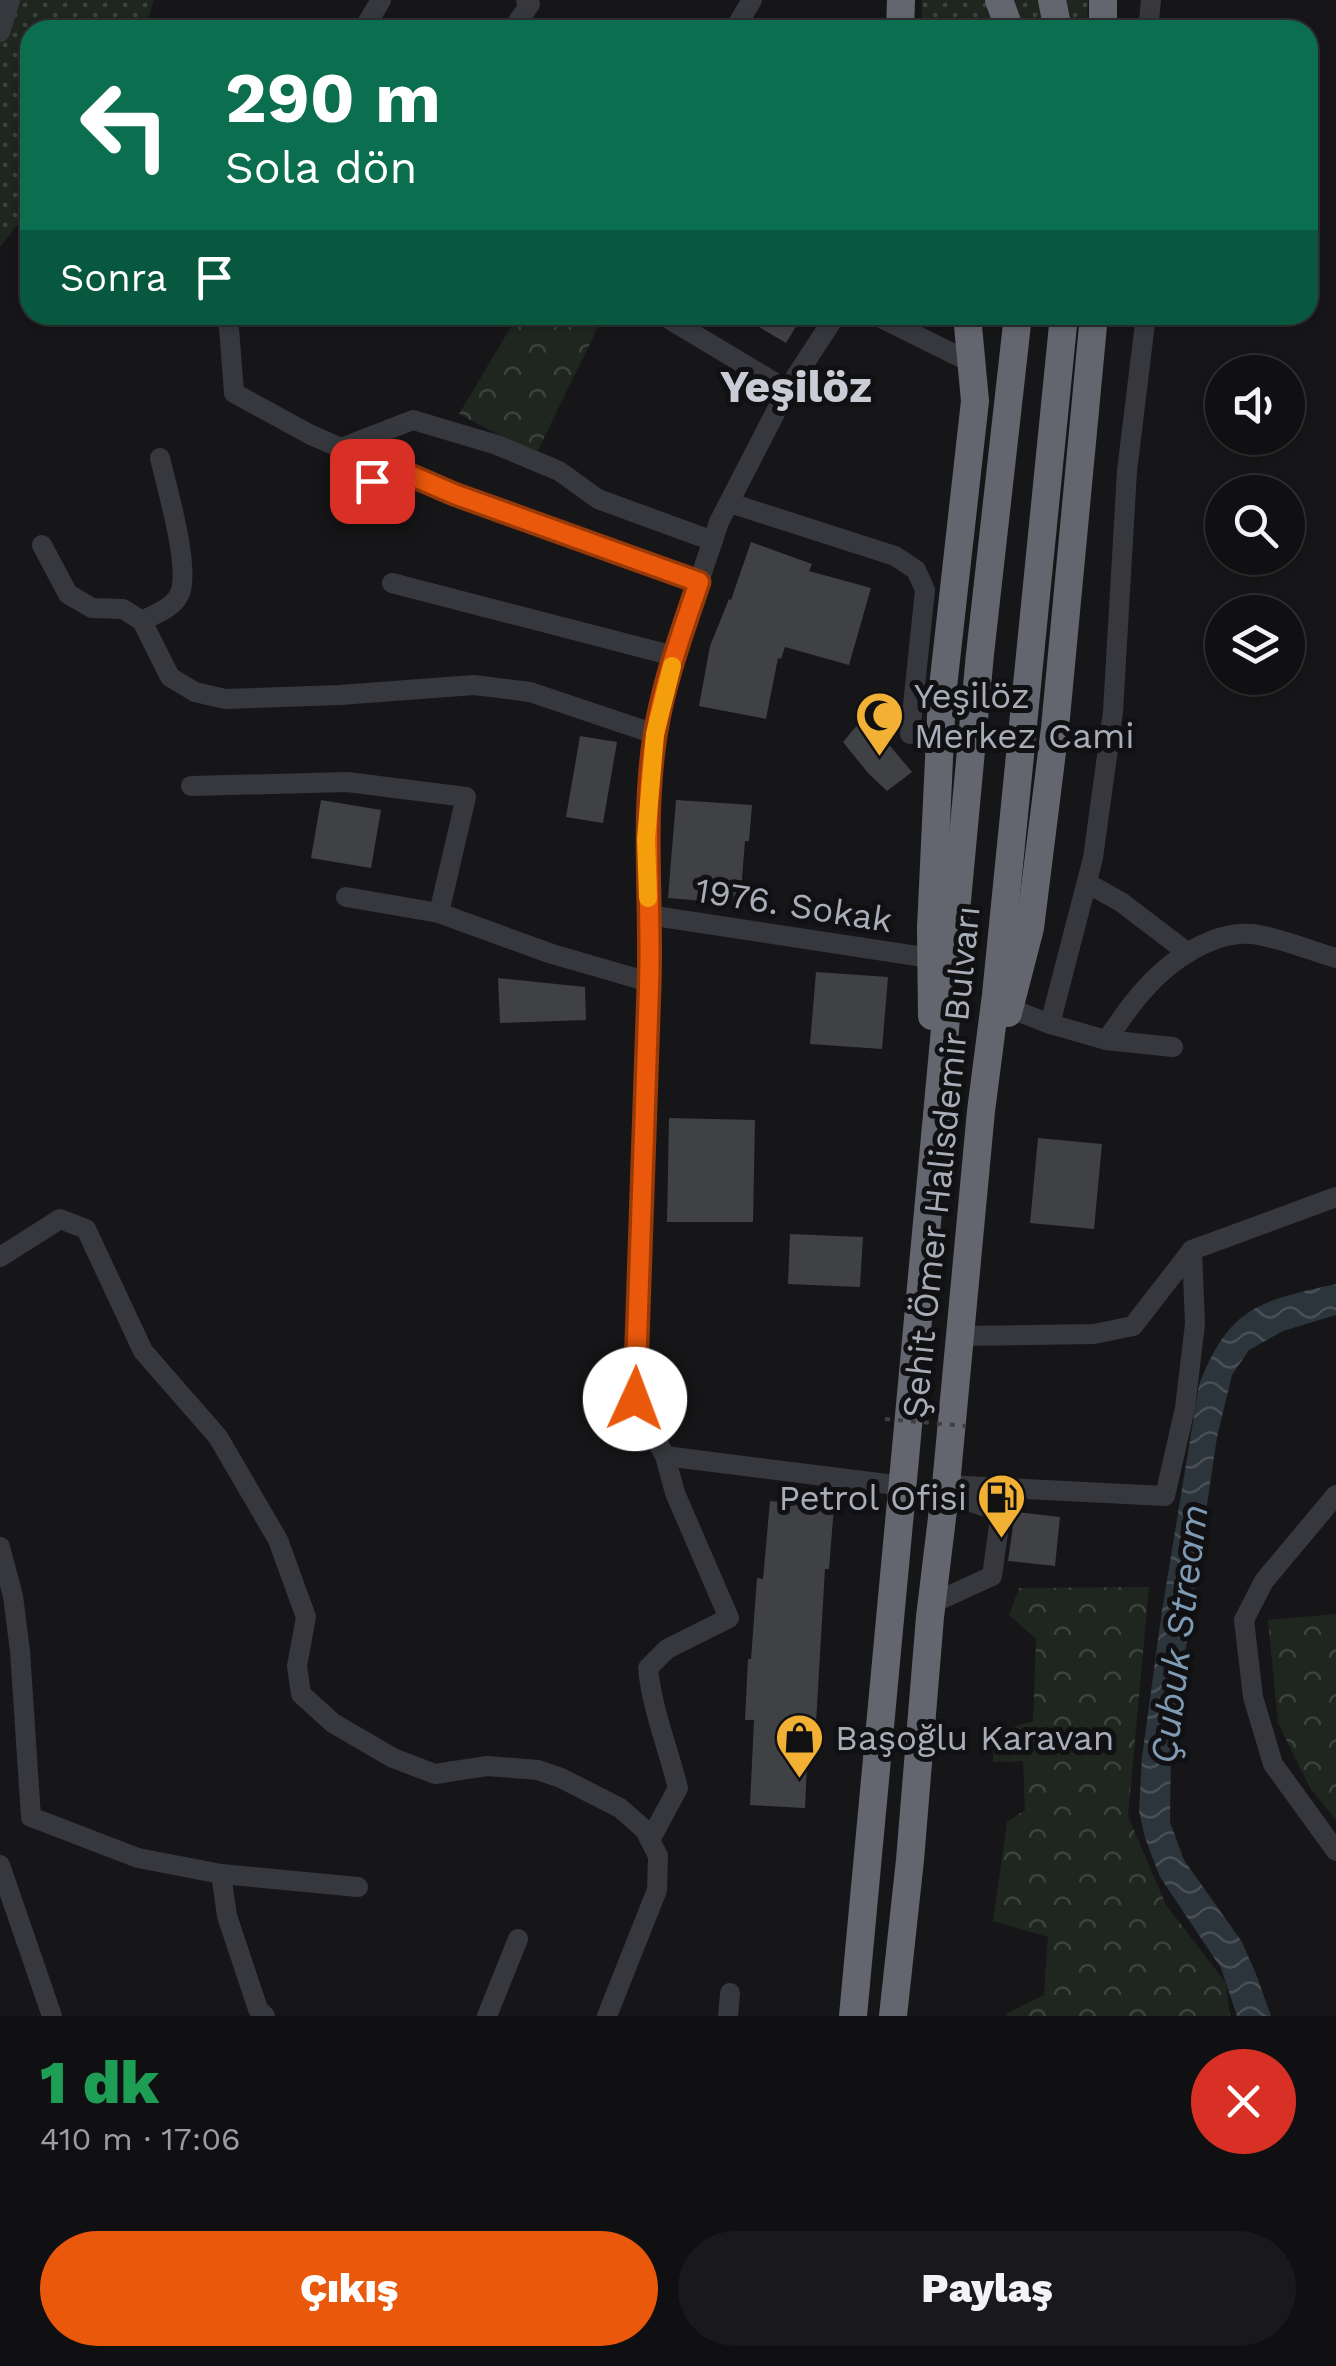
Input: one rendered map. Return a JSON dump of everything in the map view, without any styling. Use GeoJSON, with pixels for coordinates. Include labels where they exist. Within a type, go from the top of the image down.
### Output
{"type":"FeatureCollection","features":[{"type":"Feature","properties":{"kind":"highway","name":"Şehit Ömer Halisdemir Bulvarı"},"geometry":{"type":"LineString","coordinates":[[935,1137],[930,958],[933,848],[942,696],[976,401],[969,325]]}},
{"type":"Feature","properties":{"kind":"highway","name":"Şehit Ömer Halisdemir Bulvarı"},"geometry":{"type":"LineString","coordinates":[[853,2016],[980,654],[1017,325]]}},
{"type":"Feature","properties":{"kind":"highway","name":"Şehit Ömer Halisdemir Bulvarı"},"geometry":{"type":"LineString","coordinates":[[893,2016],[1063,325]]}},
{"type":"Feature","properties":{"kind":"highway"},"geometry":{"type":"LineString","coordinates":[[982,1111],[1030,928],[1056,728],[1093,325]]}},
{"type":"Feature","properties":{"kind":"street"},"geometry":{"type":"LineString","coordinates":[[0,32],[10,0]]}},
{"type":"Feature","properties":{"kind":"street"},"geometry":{"type":"LineString","coordinates":[[519,20],[530,4],[526,0]]}},
{"type":"Feature","properties":{"kind":"street"},"geometry":{"type":"LineString","coordinates":[[229,325],[234,394],[311,435],[341,448],[413,420],[512,452],[559,471],[598,499],[713,540]]}},
{"type":"Feature","properties":{"kind":"street"},"geometry":{"type":"LineString","coordinates":[[679,325],[786,390]]}},
{"type":"Feature","properties":{"kind":"street"},"geometry":{"type":"LineString","coordinates":[[650,1840],[678,1788],[651,1698],[648,1668],[667,1650],[728,1618],[675,1493],[664,1456],[635,1399],[650,982],[646,839],[655,734],[674,656],[713,540],[786,390],[829,325]]}},
{"type":"Feature","properties":{"kind":"street"},"geometry":{"type":"LineString","coordinates":[[895,325],[972,364]]}},
{"type":"Feature","properties":{"kind":"street"},"geometry":{"type":"LineString","coordinates":[[1050,1024],[1093,858],[1113,712],[1128,470],[1145,325]]}},
{"type":"Feature","properties":{"kind":"street"},"geometry":{"type":"LineString","coordinates":[[361,440],[372,481],[410,475],[699,582]]}},
{"type":"Feature","properties":{"kind":"street"},"geometry":{"type":"LineString","coordinates":[[142,621],[171,606],[181,591],[181,550],[160,458]]}},
{"type":"Feature","properties":{"kind":"street"},"geometry":{"type":"LineString","coordinates":[[730,502],[895,556],[916,570],[925,590],[910,734]]}},
{"type":"Feature","properties":{"kind":"street"},"geometry":{"type":"LineString","coordinates":[[42,545],[68,594],[92,608],[123,609],[142,621],[170,677],[195,692],[225,699],[474,685],[530,692],[655,734]]}},
{"type":"Feature","properties":{"kind":"street"},"geometry":{"type":"LineString","coordinates":[[392,584],[674,656]]}},
{"type":"Feature","properties":{"kind":"street"},"geometry":{"type":"LineString","coordinates":[[191,786],[347,782],[466,797],[439,913]]}},
{"type":"Feature","properties":{"kind":"street"},"geometry":{"type":"LineString","coordinates":[[1086,883],[1121,902],[1188,954]]}},
{"type":"Feature","properties":{"kind":"street"},"geometry":{"type":"LineString","coordinates":[[346,897],[439,913],[552,954],[650,982]]}},
{"type":"Feature","properties":{"kind":"street","name":"1976. Sokak"},"geometry":{"type":"LineString","coordinates":[[648,915],[930,958]]}},
{"type":"Feature","properties":{"kind":"street"},"geometry":{"type":"LineString","coordinates":[[1106,1040],[1144,990],[1165,970],[1218,939],[1251,934],[1336,958]]}},
{"type":"Feature","properties":{"kind":"street"},"geometry":{"type":"LineString","coordinates":[[1009,1008],[1106,1040],[1174,1046]]}},
{"type":"Feature","properties":{"kind":"street"},"geometry":{"type":"LineString","coordinates":[[960,1336],[1094,1334],[1134,1326],[1192,1250],[1336,1197]]}},
{"type":"Feature","properties":{"kind":"street"},"geometry":{"type":"LineString","coordinates":[[0,1257],[60,1219],[86,1229],[143,1351],[218,1437],[278,1540],[306,1616],[297,1666],[301,1694],[333,1724],[393,1758],[435,1774],[487,1766],[538,1770],[620,1808],[645,1830],[658,1856],[657,1890],[607,2016]]}},
{"type":"Feature","properties":{"kind":"street"},"geometry":{"type":"LineString","coordinates":[[945,1490],[1166,1496],[1185,1408],[1195,1324],[1192,1250]]}},
{"type":"Feature","properties":{"kind":"street"},"geometry":{"type":"LineString","coordinates":[[664,1456],[903,1486]]}},
{"type":"Feature","properties":{"kind":"street"},"geometry":{"type":"LineString","coordinates":[[932,1604],[992,1576],[1001,1511],[945,1490]]}},
{"type":"Feature","properties":{"kind":"street"},"geometry":{"type":"LineString","coordinates":[[1336,1495],[1264,1581],[1244,1620],[1253,1697],[1273,1764],[1336,1852]]}},
{"type":"Feature","properties":{"kind":"street"},"geometry":{"type":"LineString","coordinates":[[0,1547],[13,1596],[20,1651],[31,1818],[138,1858],[221,1874],[358,1887]]}},
{"type":"Feature","properties":{"kind":"street"},"geometry":{"type":"LineString","coordinates":[[221,1874],[227,1916],[258,2009],[264,2016]]}},
{"type":"Feature","properties":{"kind":"street"},"geometry":{"type":"LineString","coordinates":[[2,1878],[52,2016]]}},
{"type":"Feature","properties":{"kind":"street"},"geometry":{"type":"LineString","coordinates":[[487,2016],[518,1939]]}},
{"type":"Feature","properties":{"kind":"street"},"geometry":{"type":"LineString","coordinates":[[728,2016],[730,1992]]}},
{"type":"Feature","properties":{"kind":"path"},"geometry":{"type":"LineString","coordinates":[[885,1420],[966,1426]]}},
{"type":"Feature","properties":{"kind":"green space"},"geometry":{"type":"Polygon","coordinates":[[[0,0],[154,0],[147,20],[20,20],[20,222],[0,247],[0,0]]]}},
{"type":"Feature","properties":{"kind":"green space"},"geometry":{"type":"Polygon","coordinates":[[[922,0],[1088,0],[1087,20],[921,20],[922,0]]]}},
{"type":"Feature","properties":{"kind":"green space"},"geometry":{"type":"Polygon","coordinates":[[[512,325],[599,325],[536,454],[459,414],[512,325]]]}},
{"type":"Feature","properties":{"kind":"green space"},"geometry":{"type":"Polygon","coordinates":[[[1149,1587],[1128,1816],[1166,1905],[1226,1983],[1230,2016],[1006,2016],[1044,1995],[1048,1937],[993,1921],[1007,1822],[1025,1810],[1023,1761],[993,1762],[994,1733],[1033,1721],[1036,1639],[1009,1615],[1019,1588],[1149,1587]]]}},
{"type":"Feature","properties":{"kind":"green space"},"geometry":{"type":"Polygon","coordinates":[[[1336,1614],[1336,1820],[1310,1788],[1278,1723],[1268,1620],[1336,1614]]]}},
{"type":"Feature","properties":{"kind":"water","name":"Çubuk Stream"},"geometry":{"type":"Polygon","coordinates":[[[1336,1284],[1336,1315],[1283,1331],[1249,1350],[1232,1375],[1217,1437],[1171,1748],[1170,1822],[1184,1860],[1242,1942],[1271,2016],[1237,2016],[1221,1968],[1160,1877],[1145,1838],[1139,1811],[1142,1757],[1199,1385],[1210,1359],[1235,1323],[1267,1303],[1336,1284]]]}},
{"type":"Feature","properties":{"kind":"building"},"geometry":{"type":"Polygon","coordinates":[[[756,325],[797,325],[786,343],[756,325]]]}},
{"type":"Feature","properties":{"kind":"building"},"geometry":{"type":"Polygon","coordinates":[[[751,542],[812,564],[809,571],[871,588],[849,665],[785,647],[781,659],[778,658],[766,719],[699,706],[710,646],[751,542]]]}},
{"type":"Feature","properties":{"kind":"building","name":"Yeşilöz Merkez Cami"},"geometry":{"type":"Polygon","coordinates":[[[859,723],[890,746],[912,772],[887,791],[843,742],[859,723]]]}},
{"type":"Feature","properties":{"kind":"building"},"geometry":{"type":"Polygon","coordinates":[[[580,736],[617,742],[603,823],[566,817],[580,736]]]}},
{"type":"Feature","properties":{"kind":"building"},"geometry":{"type":"Polygon","coordinates":[[[321,800],[381,810],[371,868],[311,858],[321,800]]]}},
{"type":"Feature","properties":{"kind":"building"},"geometry":{"type":"Polygon","coordinates":[[[676,800],[752,805],[740,904],[668,898],[676,800]]]}},
{"type":"Feature","properties":{"kind":"building"},"geometry":{"type":"Polygon","coordinates":[[[816,972],[888,977],[882,1049],[810,1044],[816,972]]]}},
{"type":"Feature","properties":{"kind":"building"},"geometry":{"type":"Polygon","coordinates":[[[498,978],[585,987],[586,1020],[500,1023],[498,978]]]}},
{"type":"Feature","properties":{"kind":"building"},"geometry":{"type":"Polygon","coordinates":[[[669,1118],[755,1120],[753,1222],[667,1222],[669,1118]]]}},
{"type":"Feature","properties":{"kind":"building"},"geometry":{"type":"Polygon","coordinates":[[[1038,1138],[1102,1144],[1094,1229],[1030,1223],[1038,1138]]]}},
{"type":"Feature","properties":{"kind":"building"},"geometry":{"type":"Polygon","coordinates":[[[790,1234],[863,1237],[860,1287],[788,1284],[790,1234]]]}},
{"type":"Feature","properties":{"kind":"building"},"geometry":{"type":"Polygon","coordinates":[[[770,1501],[834,1507],[829,1569],[825,1569],[816,1723],[809,1722],[805,1808],[750,1805],[754,1720],[745,1720],[748,1659],[757,1578],[763,1579],[770,1501]]]}},
{"type":"Feature","properties":{"kind":"building"},"geometry":{"type":"Polygon","coordinates":[[[1015,1512],[1060,1517],[1055,1566],[1008,1561],[1015,1512]]]}},
{"type":"Feature","properties":{"kind":"slow traffic"},"geometry":{"type":"LineString","coordinates":[[648,898],[646,839],[655,734],[672,666]]}},
{"type":"Feature","properties":{"kind":"place","name":"Yeşilöz Merkez Cami"},"geometry":{"type":"Point","coordinates":[879,758]}},
{"type":"Feature","properties":{"kind":"place","name":"Petrol Ofisi"},"geometry":{"type":"Point","coordinates":[1002,1540]}},
{"type":"Feature","properties":{"kind":"place","name":"Başoğlu Karavan"},"geometry":{"type":"Point","coordinates":[800,1780]}},
{"type":"Feature","properties":{"kind":"district","name":"Yeşilöz"},"geometry":{"type":"Point","coordinates":[796,386]}},
{"type":"Feature","properties":{"kind":"route"},"geometry":{"type":"LineString","coordinates":[[372,481],[410,475],[699,582],[674,656],[655,734],[646,839],[650,982],[635,1399]]}}]}
